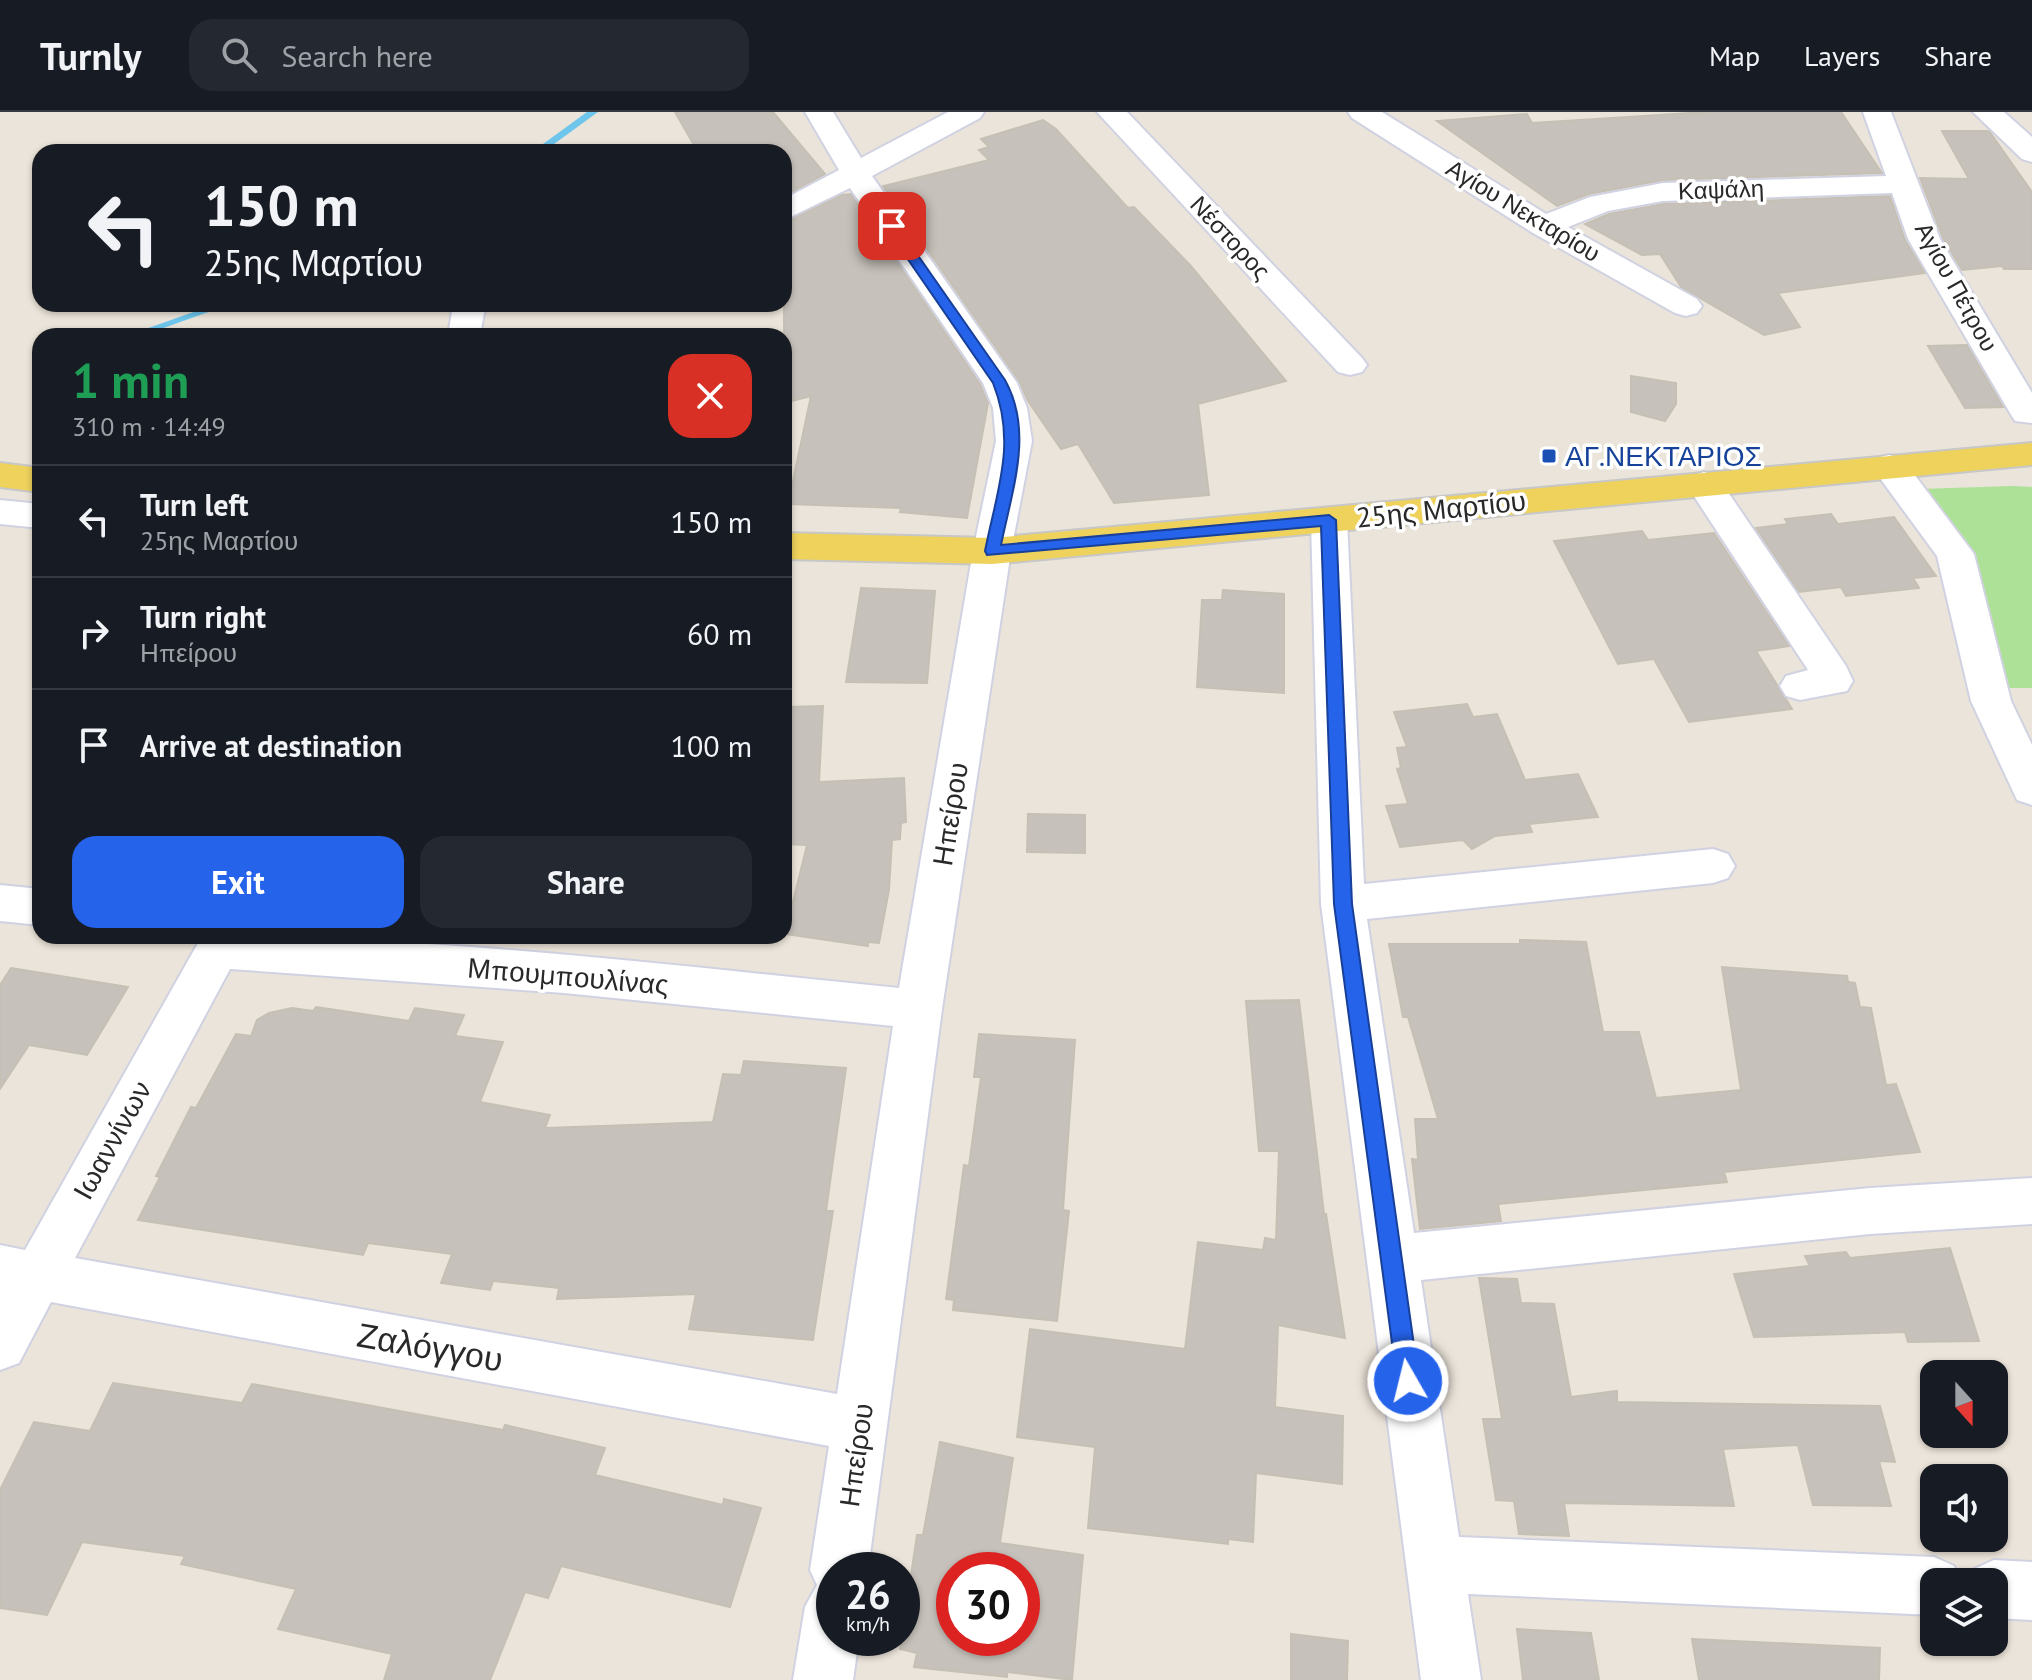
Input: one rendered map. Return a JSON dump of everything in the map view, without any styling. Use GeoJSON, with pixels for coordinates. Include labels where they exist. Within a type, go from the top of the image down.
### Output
{"type":"FeatureCollection","features":[{"type":"Feature","properties":{"kind":"main road","name":"25ης Μαρτίου"},"geometry":{"type":"LineString","coordinates":[[792,546],[992,551],[1889,466],[2023,442]]}},
{"type":"Feature","properties":{"kind":"main road"},"geometry":{"type":"LineString","coordinates":[[0,475],[32,479]]}},
{"type":"Feature","properties":{"kind":"street","name":"Ηπείρου"},"geometry":{"type":"LineString","coordinates":[[819,112],[856,174],[1000,383],[1010,408],[1014,441],[992,551],[919,1009],[842,1552]]}},
{"type":"Feature","properties":{"kind":"street"},"geometry":{"type":"LineString","coordinates":[[792,207],[970,112]]}},
{"type":"Feature","properties":{"kind":"street","name":"Νέστορος"},"geometry":{"type":"LineString","coordinates":[[1111,112],[1350,365]]}},
{"type":"Feature","properties":{"kind":"street","name":"Αγίου Νεκταρίου"},"geometry":{"type":"LineString","coordinates":[[1362,112],[1544,226],[1686,306]]}},
{"type":"Feature","properties":{"kind":"street","name":"Αγίου Πέτρου"},"geometry":{"type":"LineString","coordinates":[[1877,112],[1924,239],[2023,442]]}},
{"type":"Feature","properties":{"kind":"street"},"geometry":{"type":"LineString","coordinates":[[1987,112],[2032,153]]}},
{"type":"Feature","properties":{"kind":"street","name":"Καψάλη"},"geometry":{"type":"LineString","coordinates":[[1544,226],[1601,203],[1663,192],[1904,184]]}},
{"type":"Feature","properties":{"kind":"street"},"geometry":{"type":"LineString","coordinates":[[1889,466],[1955,554],[1991,701],[2032,789]]}},
{"type":"Feature","properties":{"kind":"street"},"geometry":{"type":"LineString","coordinates":[[1704,484],[1832,676],[1833,681],[1800,686]]}},
{"type":"Feature","properties":{"kind":"street"},"geometry":{"type":"LineString","coordinates":[[0,512],[32,515]]}},
{"type":"Feature","properties":{"kind":"street"},"geometry":{"type":"LineString","coordinates":[[1329,520],[1343,904],[1451,1680]]}},
{"type":"Feature","properties":{"kind":"street"},"geometry":{"type":"LineString","coordinates":[[1343,904],[1713,866]]}},
{"type":"Feature","properties":{"kind":"street"},"geometry":{"type":"LineString","coordinates":[[0,903],[32,906]]}},
{"type":"Feature","properties":{"kind":"street","name":"Ιωαννίνων"},"geometry":{"type":"LineString","coordinates":[[0,1345],[18,1272],[220,944]]}},
{"type":"Feature","properties":{"kind":"street","name":"Μπουμπουλίνας"},"geometry":{"type":"LineString","coordinates":[[232,944],[919,1009]]}},
{"type":"Feature","properties":{"kind":"street"},"geometry":{"type":"LineString","coordinates":[[1391,1259],[1870,1211],[2032,1201]]}},
{"type":"Feature","properties":{"kind":"street","name":"Ζαλόγγου"},"geometry":{"type":"LineString","coordinates":[[18,1272],[861,1425]]}},
{"type":"Feature","properties":{"kind":"street"},"geometry":{"type":"LineString","coordinates":[[1434,1564],[1920,1585]]}},
{"type":"Feature","properties":{"kind":"street"},"geometry":{"type":"LineString","coordinates":[[2008,1590],[2032,1591]]}},
{"type":"Feature","properties":{"kind":"street"},"geometry":{"type":"LineString","coordinates":[[823,1680],[827,1656]]}},
{"type":"Feature","properties":{"kind":"green space"},"geometry":{"type":"Polygon","coordinates":[[[2032,487],[2032,688],[2005,688],[1919,489],[2032,487]]]}},
{"type":"Feature","properties":{"kind":"building"},"geometry":{"type":"Polygon","coordinates":[[[675,112],[773,112],[825,174],[792,192],[792,144],[693,144],[675,112]]]}},
{"type":"Feature","properties":{"kind":"building"},"geometry":{"type":"Polygon","coordinates":[[[1706,112],[1841,112],[1882,173],[1663,180],[1589,194],[1557,206],[1437,121],[1527,114],[1532,123],[1706,112]]]}},
{"type":"Feature","properties":{"kind":"building"},"geometry":{"type":"Polygon","coordinates":[[[1043,120],[1056,129],[1128,208],[1134,207],[1190,265],[1286,381],[1198,404],[1209,495],[1114,503],[1078,444],[1061,449],[1028,401],[1019,381],[883,186],[989,160],[979,150],[989,147],[981,139],[1043,120]]]}},
{"type":"Feature","properties":{"kind":"building"},"geometry":{"type":"Polygon","coordinates":[[[1942,131],[1989,131],[2032,192],[2032,269],[2004,269],[2002,266],[1962,270],[1943,238],[1920,178],[1969,179],[1942,131]]]}},
{"type":"Feature","properties":{"kind":"building"},"geometry":{"type":"Polygon","coordinates":[[[851,194],[980,384],[988,403],[967,518],[900,512],[901,508],[792,504],[792,485],[811,396],[792,401],[792,328],[784,328],[784,312],[792,312],[792,219],[842,195],[851,194]]]}},
{"type":"Feature","properties":{"kind":"building"},"geometry":{"type":"Polygon","coordinates":[[[1890,196],[1905,240],[1925,273],[1778,293],[1800,327],[1764,335],[1681,287],[1660,254],[1642,255],[1585,224],[1609,214],[1663,204],[1890,196]]]}},
{"type":"Feature","properties":{"kind":"building"},"geometry":{"type":"Polygon","coordinates":[[[1967,345],[2003,407],[1965,408],[1928,346],[1967,345]]]}},
{"type":"Feature","properties":{"kind":"building"},"geometry":{"type":"Polygon","coordinates":[[[1631,376],[1676,383],[1676,404],[1665,421],[1631,412],[1631,376]]]}},
{"type":"Feature","properties":{"kind":"building"},"geometry":{"type":"Polygon","coordinates":[[[1831,514],[1838,524],[1894,517],[1936,576],[1913,578],[1919,588],[1846,596],[1841,587],[1799,592],[1756,528],[1788,524],[1785,519],[1831,514]]]}},
{"type":"Feature","properties":{"kind":"building"},"geometry":{"type":"Polygon","coordinates":[[[1642,531],[1648,540],[1714,533],[1789,646],[1756,651],[1792,709],[1689,722],[1654,659],[1618,664],[1554,541],[1642,531]]]}},
{"type":"Feature","properties":{"kind":"building"},"geometry":{"type":"Polygon","coordinates":[[[861,588],[935,591],[927,683],[846,682],[861,588]]]}},
{"type":"Feature","properties":{"kind":"building"},"geometry":{"type":"Polygon","coordinates":[[[1223,590],[1284,594],[1284,693],[1197,687],[1202,600],[1222,600],[1223,590]]]}},
{"type":"Feature","properties":{"kind":"building"},"geometry":{"type":"Polygon","coordinates":[[[1467,704],[1473,717],[1497,714],[1525,780],[1578,774],[1598,817],[1529,824],[1532,832],[1495,836],[1472,849],[1463,840],[1400,847],[1386,806],[1408,804],[1397,769],[1401,768],[1397,748],[1407,747],[1394,712],[1467,704]]]}},
{"type":"Feature","properties":{"kind":"building"},"geometry":{"type":"Polygon","coordinates":[[[823,706],[819,782],[904,778],[906,822],[901,823],[900,839],[892,840],[889,890],[879,943],[868,942],[868,946],[792,935],[792,906],[807,845],[792,844],[792,707],[823,706]]]}},
{"type":"Feature","properties":{"kind":"building"},"geometry":{"type":"Polygon","coordinates":[[[1028,814],[1085,815],[1085,853],[1027,852],[1028,814]]]}},
{"type":"Feature","properties":{"kind":"building"},"geometry":{"type":"Polygon","coordinates":[[[1520,940],[1586,942],[1603,1032],[1639,1032],[1656,1098],[1741,1090],[1722,967],[1847,976],[1848,982],[1855,983],[1860,1007],[1871,1008],[1886,1085],[1896,1084],[1920,1152],[1724,1172],[1727,1182],[1498,1204],[1501,1221],[1420,1229],[1412,1159],[1418,1160],[1415,1119],[1438,1119],[1408,1017],[1403,1017],[1389,944],[1520,944],[1520,940]]]}},
{"type":"Feature","properties":{"kind":"building"},"geometry":{"type":"Polygon","coordinates":[[[11,968],[128,987],[87,1055],[29,1045],[0,1089],[0,985],[11,968]]]}},
{"type":"Feature","properties":{"kind":"building"},"geometry":{"type":"Polygon","coordinates":[[[1299,1000],[1324,1214],[1345,1338],[1278,1325],[1275,1407],[1343,1416],[1342,1484],[1256,1473],[1253,1542],[1228,1539],[1228,1544],[1088,1528],[1095,1447],[1017,1437],[1030,1329],[1185,1349],[1198,1242],[1263,1250],[1265,1238],[1276,1240],[1279,1151],[1259,1151],[1246,1001],[1299,1000]]]}},
{"type":"Feature","properties":{"kind":"building"},"geometry":{"type":"Polygon","coordinates":[[[316,1007],[409,1021],[415,1008],[464,1015],[455,1036],[503,1042],[480,1102],[550,1115],[545,1128],[713,1122],[723,1074],[741,1075],[744,1061],[846,1068],[826,1211],[833,1211],[813,1340],[689,1329],[696,1294],[557,1299],[559,1288],[493,1281],[490,1290],[441,1283],[452,1254],[368,1243],[363,1255],[138,1220],[191,1107],[196,1108],[236,1034],[251,1036],[257,1020],[269,1013],[292,1008],[313,1011],[316,1007]]]}},
{"type":"Feature","properties":{"kind":"building"},"geometry":{"type":"Polygon","coordinates":[[[979,1034],[1075,1040],[1063,1210],[1069,1211],[1057,1321],[953,1310],[954,1300],[946,1299],[964,1165],[969,1166],[981,1077],[974,1077],[979,1034]]]}},
{"type":"Feature","properties":{"kind":"building"},"geometry":{"type":"Polygon","coordinates":[[[1950,1248],[1979,1341],[1908,1342],[1905,1332],[1754,1337],[1734,1274],[1810,1266],[1805,1256],[1846,1252],[1850,1258],[1950,1248]]]}},
{"type":"Feature","properties":{"kind":"building"},"geometry":{"type":"Polygon","coordinates":[[[1479,1278],[1517,1279],[1521,1303],[1554,1304],[1571,1397],[1617,1391],[1617,1402],[1880,1406],[1895,1462],[1879,1461],[1891,1506],[1813,1505],[1798,1445],[1723,1449],[1734,1506],[1564,1503],[1569,1536],[1519,1534],[1514,1501],[1496,1500],[1483,1419],[1502,1419],[1479,1278]]]}},
{"type":"Feature","properties":{"kind":"building"},"geometry":{"type":"Polygon","coordinates":[[[113,1383],[242,1403],[252,1384],[503,1430],[505,1425],[605,1448],[595,1475],[723,1505],[724,1499],[761,1508],[730,1607],[561,1566],[548,1598],[525,1592],[490,1680],[384,1680],[392,1654],[278,1629],[296,1589],[181,1564],[185,1556],[82,1542],[47,1615],[0,1608],[0,1490],[34,1422],[90,1431],[113,1383]]]}},
{"type":"Feature","properties":{"kind":"building"},"geometry":{"type":"Polygon","coordinates":[[[940,1442],[1013,1458],[1000,1543],[1083,1555],[1072,1680],[1007,1672],[1007,1677],[914,1667],[916,1656],[920,1656],[920,1552],[914,1552],[917,1535],[923,1535],[940,1442]]]}},
{"type":"Feature","properties":{"kind":"building"},"geometry":{"type":"Polygon","coordinates":[[[1517,1629],[1591,1633],[1599,1680],[1523,1680],[1517,1629]]]}},
{"type":"Feature","properties":{"kind":"building"},"geometry":{"type":"Polygon","coordinates":[[[1291,1634],[1348,1641],[1347,1680],[1291,1680],[1291,1634]]]}},
{"type":"Feature","properties":{"kind":"building"},"geometry":{"type":"Polygon","coordinates":[[[1692,1639],[1880,1648],[1879,1680],[1699,1680],[1692,1639]]]}},
{"type":"Feature","properties":{"kind":"waterway"},"geometry":{"type":"LineString","coordinates":[[548,144],[593,112]]}},
{"type":"Feature","properties":{"kind":"waterway"},"geometry":{"type":"LineString","coordinates":[[155,328],[202,312]]}},
{"type":"Feature","properties":{"kind":"place","name":"ΑΓ.ΝΕΚΤΑΡΙΟΣ"},"geometry":{"type":"Point","coordinates":[1549,456]}},
{"type":"Feature","properties":{"kind":"route"},"geometry":{"type":"LineString","coordinates":[[892,226],[1000,383],[1010,408],[1014,441],[992,551],[1329,520],[1343,904],[1408,1381]]}}]}
